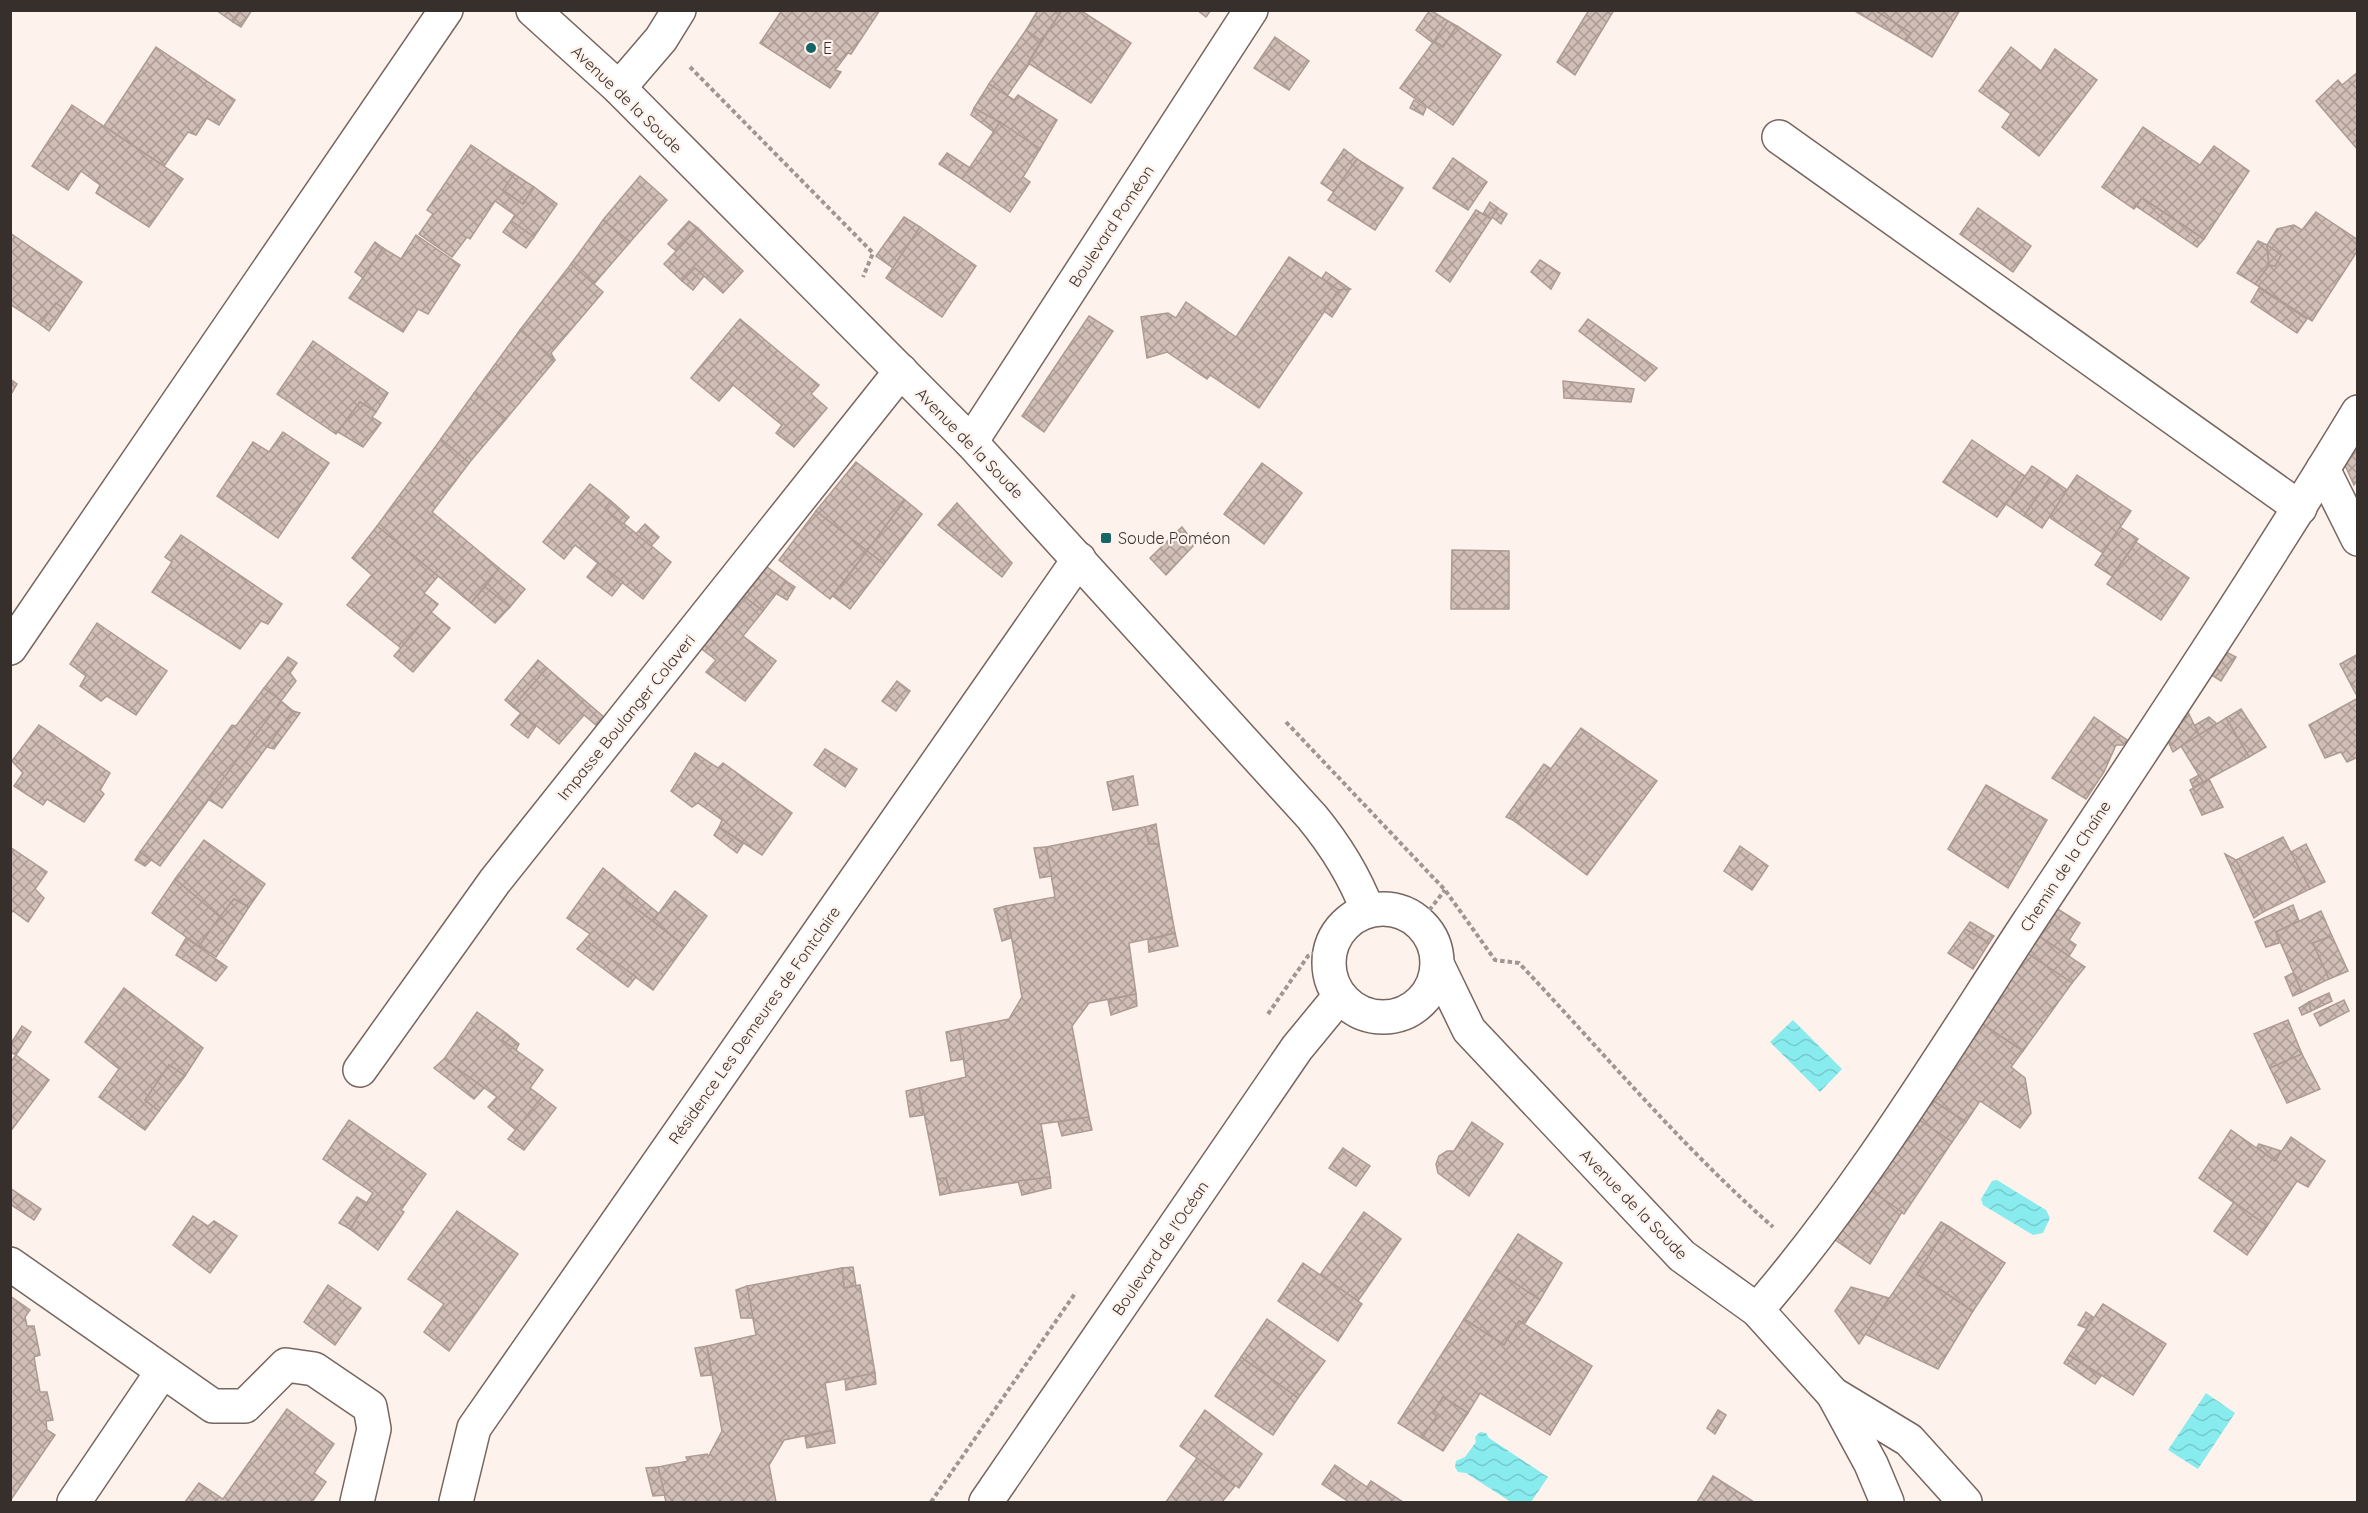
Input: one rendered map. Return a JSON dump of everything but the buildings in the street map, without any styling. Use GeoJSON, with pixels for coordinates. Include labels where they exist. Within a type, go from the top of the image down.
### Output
{"type":"FeatureCollection","features":[{"type":"Feature","properties":{"kind":"street"},"geometry":{"type":"LineString","coordinates":[[10,648],[446,10]]}},
{"type":"Feature","properties":{"kind":"street","name":"Avenue de la Soude"},"geometry":{"type":"LineString","coordinates":[[533,10],[619,88],[971,442],[1328,836],[1356,880],[1367,909]]}},
{"type":"Feature","properties":{"kind":"street"},"geometry":{"type":"LineString","coordinates":[[619,88],[661,39],[679,10]]}},
{"type":"Feature","properties":{"kind":"street","name":"Boulevard Poméon"},"geometry":{"type":"LineString","coordinates":[[971,442],[1251,10]]}},
{"type":"Feature","properties":{"kind":"street"},"geometry":{"type":"LineString","coordinates":[[1779,137],[2300,508]]}},
{"type":"Feature","properties":{"kind":"street","name":"Impasse Boulanger Colaveri"},"geometry":{"type":"LineString","coordinates":[[360,1070],[495,881],[901,371]]}},
{"type":"Feature","properties":{"kind":"street","name":"Chemin de la Chaîne"},"geometry":{"type":"LineString","coordinates":[[1757,1310],[1792,1268],[1872,1161],[2300,508],[2358,412]]}},
{"type":"Feature","properties":{"kind":"street"},"geometry":{"type":"LineString","coordinates":[[2323,470],[2358,539]]}},
{"type":"Feature","properties":{"kind":"street","name":"Résidence Les Demeures de Fontclaire"},"geometry":{"type":"LineString","coordinates":[[456,1503],[474,1428],[1079,559]]}},
{"type":"Feature","properties":{"kind":"street"},"geometry":{"type":"LineString","coordinates":[[1386,908],[1404,912],[1420,922],[1430,934],[1437,950],[1438,966],[1430,993],[1408,1012],[1383,1018],[1359,1012],[1339,997],[1328,973],[1330,946],[1344,923],[1367,909],[1386,908]]}},
{"type":"Feature","properties":{"kind":"street","name":"Avenue de la Soude"},"geometry":{"type":"LineString","coordinates":[[1438,966],[1469,1030],[1682,1257],[1757,1310],[1833,1394],[1871,1464],[1887,1503]]}},
{"type":"Feature","properties":{"kind":"street","name":"Boulevard de l'Océan"},"geometry":{"type":"LineString","coordinates":[[986,1503],[1297,1048],[1339,997]]}},
{"type":"Feature","properties":{"kind":"street"},"geometry":{"type":"LineString","coordinates":[[1408,1012],[1469,1030]]}},
{"type":"Feature","properties":{"kind":"street"},"geometry":{"type":"LineString","coordinates":[[10,1264],[213,1406],[245,1406],[286,1365],[314,1369],[370,1407],[374,1429],[357,1503]]}},
{"type":"Feature","properties":{"kind":"street"},"geometry":{"type":"LineString","coordinates":[[74,1503],[162,1372]]}},
{"type":"Feature","properties":{"kind":"street","name":"Avenue de la Soude"},"geometry":{"type":"LineString","coordinates":[[1833,1394],[1910,1440],[1965,1503]]}},
{"type":"Feature","properties":{"kind":"path"},"geometry":{"type":"LineString","coordinates":[[686,63],[873,253],[862,281]]}},
{"type":"Feature","properties":{"kind":"path"},"geometry":{"type":"LineString","coordinates":[[1420,922],[1445,890]]}},
{"type":"Feature","properties":{"kind":"path"},"geometry":{"type":"LineString","coordinates":[[1495,960],[1520,963],[1651,1108],[1734,1192],[1777,1230]]}},
{"type":"Feature","properties":{"kind":"water"},"geometry":{"type":"Polygon","coordinates":[[[1793,1020],[1842,1069],[1820,1092],[1770,1042],[1793,1020]]]}},
{"type":"Feature","properties":{"kind":"water"},"geometry":{"type":"Polygon","coordinates":[[[1997,1180],[2046,1210],[2050,1218],[2043,1233],[2033,1235],[1983,1205],[1981,1199],[1992,1181],[1997,1180]]]}},
{"type":"Feature","properties":{"kind":"water"},"geometry":{"type":"Polygon","coordinates":[[[2206,1393],[2235,1413],[2198,1469],[2168,1450],[2206,1393]]]}},
{"type":"Feature","properties":{"kind":"water"},"geometry":{"type":"Polygon","coordinates":[[[1480,1432],[1486,1433],[1489,1438],[1548,1477],[1531,1502],[1511,1502],[1466,1473],[1458,1472],[1455,1467],[1456,1461],[1465,1457],[1480,1432]]]}},
{"type":"Feature","properties":{"kind":"place","name":"E"},"geometry":{"type":"Point","coordinates":[811,48]}},
{"type":"Feature","properties":{"kind":"place","name":"Soude Poméon"},"geometry":{"type":"Point","coordinates":[1106,538]}}]}
